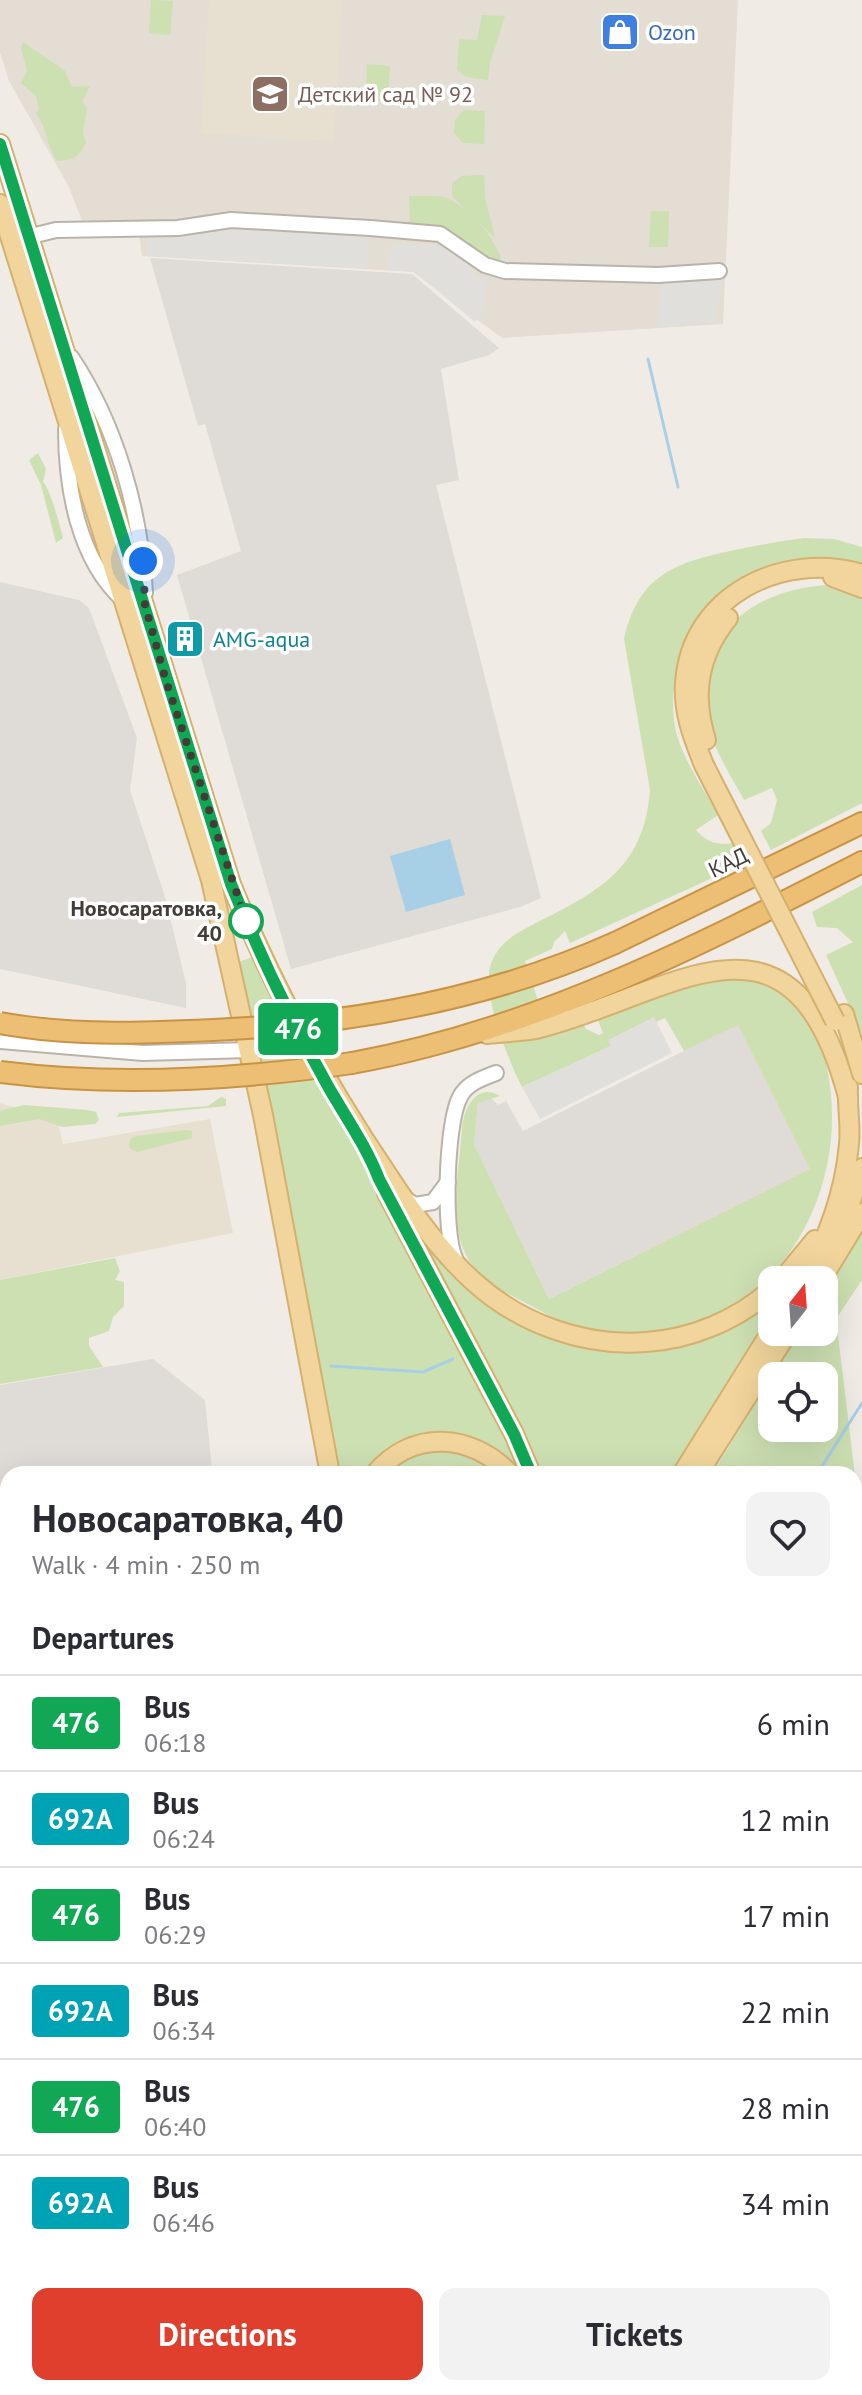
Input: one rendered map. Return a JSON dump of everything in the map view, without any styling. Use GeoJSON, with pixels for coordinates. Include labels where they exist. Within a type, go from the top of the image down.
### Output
{"type":"FeatureCollection","features":[{"type":"Feature","properties":{"kind":"highway","name":"КАД"},"geometry":{"type":"LineString","coordinates":[[0,1023],[105,1034],[272,1028],[353,1019],[556,969],[862,823]]}},
{"type":"Feature","properties":{"kind":"highway"},"geometry":{"type":"LineString","coordinates":[[0,1072],[107,1080],[287,1073],[393,1055],[476,1035],[629,977],[862,862]]}},
{"type":"Feature","properties":{"kind":"main road"},"geometry":{"type":"LineString","coordinates":[[0,144],[20,239],[66,417],[211,880],[249,1050],[328,1466]]}},
{"type":"Feature","properties":{"kind":"main road"},"geometry":{"type":"LineString","coordinates":[[0,204],[20,239],[64,346],[170,694],[240,907],[273,982],[330,1089],[366,1147],[401,1196],[474,1281],[533,1319],[573,1337],[608,1342],[655,1342],[692,1334],[734,1316],[758,1299]]}},
{"type":"Feature","properties":{"kind":"main road"},"geometry":{"type":"LineString","coordinates":[[862,574],[834,567],[788,568],[747,585],[701,631],[685,681],[686,711],[709,763],[839,1018],[862,1074]]}},
{"type":"Feature","properties":{"kind":"main road"},"geometry":{"type":"LineString","coordinates":[[709,763],[698,708],[698,682],[704,656],[714,635],[730,615],[762,590],[785,581],[833,577],[862,588]]}},
{"type":"Feature","properties":{"kind":"main road"},"geometry":{"type":"LineString","coordinates":[[842,833],[862,815]]}},
{"type":"Feature","properties":{"kind":"main road"},"geometry":{"type":"LineString","coordinates":[[476,1035],[535,1029],[705,970],[730,969],[761,974],[797,995],[817,1018],[837,1057],[848,1097]]}},
{"type":"Feature","properties":{"kind":"main road"},"geometry":{"type":"LineString","coordinates":[[810,1266],[829,1227],[849,1143],[848,1064],[839,1018]]}},
{"type":"Feature","properties":{"kind":"main road"},"geometry":{"type":"LineString","coordinates":[[366,1147],[379,1179],[514,1434],[528,1466]]}},
{"type":"Feature","properties":{"kind":"main road"},"geometry":{"type":"LineString","coordinates":[[825,1266],[862,1168]]}},
{"type":"Feature","properties":{"kind":"main road"},"geometry":{"type":"LineString","coordinates":[[794,1266],[812,1244],[840,1191]]}},
{"type":"Feature","properties":{"kind":"main road"},"geometry":{"type":"LineString","coordinates":[[828,1266],[862,1213]]}},
{"type":"Feature","properties":{"kind":"main road"},"geometry":{"type":"LineString","coordinates":[[687,1466],[762,1346]]}},
{"type":"Feature","properties":{"kind":"main road"},"geometry":{"type":"LineString","coordinates":[[703,1466],[779,1346]]}},
{"type":"Feature","properties":{"kind":"main road"},"geometry":{"type":"LineString","coordinates":[[385,1466],[408,1448],[447,1441],[480,1450],[500,1466]]}},
{"type":"Feature","properties":{"kind":"street"},"geometry":{"type":"LineString","coordinates":[[20,239],[56,230],[178,228],[241,220],[440,234],[485,265],[505,271],[658,275],[719,271]]}},
{"type":"Feature","properties":{"kind":"street"},"geometry":{"type":"LineString","coordinates":[[0,1041],[143,1053],[249,1050]]}},
{"type":"Feature","properties":{"kind":"street"},"geometry":{"type":"LineString","coordinates":[[459,1266],[448,1237],[448,1181],[459,1098],[465,1089],[496,1073]]}},
{"type":"Feature","properties":{"kind":"street"},"geometry":{"type":"LineString","coordinates":[[401,1196],[415,1205],[433,1202],[448,1181]]}},
{"type":"Feature","properties":{"kind":"shaded area"},"geometry":{"type":"Polygon","coordinates":[[[0,0],[738,0],[723,324],[502,338],[413,272],[142,256],[137,220],[82,221],[69,187],[9,81],[0,52],[0,0]]]}},
{"type":"Feature","properties":{"kind":"shaded area","name":"Детский сад № 92"},"geometry":{"type":"Polygon","coordinates":[[[209,0],[342,0],[334,141],[201,133],[209,0]]]}},
{"type":"Feature","properties":{"kind":"shaded area"},"geometry":{"type":"Polygon","coordinates":[[[231,224],[363,232],[369,239],[366,268],[150,256],[148,233],[231,224]]]}},
{"type":"Feature","properties":{"kind":"shaded area"},"geometry":{"type":"Polygon","coordinates":[[[447,243],[473,264],[469,270],[487,283],[482,314],[475,322],[414,271],[389,270],[391,244],[436,245],[442,249],[447,243]]]}},
{"type":"Feature","properties":{"kind":"shaded area"},"geometry":{"type":"Polygon","coordinates":[[[150,258],[412,274],[499,348],[489,355],[441,369],[459,480],[436,485],[541,898],[520,907],[291,969],[177,575],[241,551],[205,424],[198,426],[150,258]]]}},
{"type":"Feature","properties":{"kind":"shaded area"},"geometry":{"type":"Polygon","coordinates":[[[670,277],[722,280],[716,321],[657,327],[660,283],[669,283],[670,277]]]}},
{"type":"Feature","properties":{"kind":"shaded area"},"geometry":{"type":"Polygon","coordinates":[[[0,582],[79,600],[89,608],[137,738],[130,790],[165,897],[186,983],[186,1008],[0,969],[0,582]]]}},
{"type":"Feature","properties":{"kind":"shaded area"},"geometry":{"type":"Polygon","coordinates":[[[654,1017],[672,1053],[540,1119],[522,1087],[611,1046],[608,1040],[654,1017]]]}},
{"type":"Feature","properties":{"kind":"shaded area"},"geometry":{"type":"Polygon","coordinates":[[[738,1024],[811,1169],[549,1299],[474,1144],[478,1103],[491,1098],[498,1105],[506,1101],[523,1131],[738,1024]]]}},
{"type":"Feature","properties":{"kind":"shaded area"},"geometry":{"type":"Polygon","coordinates":[[[0,1103],[57,1119],[63,1144],[210,1119],[233,1233],[0,1280],[0,1103]]]}},
{"type":"Feature","properties":{"kind":"shaded area"},"geometry":{"type":"Polygon","coordinates":[[[153,1359],[205,1400],[212,1466],[0,1466],[0,1385],[153,1359]]]}},
{"type":"Feature","properties":{"kind":"green space"},"geometry":{"type":"Polygon","coordinates":[[[151,0],[173,1],[170,35],[149,33],[151,0]]]}},
{"type":"Feature","properties":{"kind":"green space"},"geometry":{"type":"Polygon","coordinates":[[[482,15],[505,16],[490,63],[488,80],[466,77],[457,70],[459,39],[477,40],[482,15]]]}},
{"type":"Feature","properties":{"kind":"green space"},"geometry":{"type":"Polygon","coordinates":[[[23,42],[65,71],[72,87],[90,86],[82,102],[87,108],[83,133],[86,142],[72,159],[57,161],[36,113],[39,110],[36,96],[21,83],[27,71],[21,48],[23,42]]]}},
{"type":"Feature","properties":{"kind":"green space"},"geometry":{"type":"Polygon","coordinates":[[[367,64],[390,66],[388,101],[366,100],[367,64]]]}},
{"type":"Feature","properties":{"kind":"green space"},"geometry":{"type":"Polygon","coordinates":[[[464,110],[485,111],[484,144],[463,143],[454,133],[455,120],[464,110]]]}},
{"type":"Feature","properties":{"kind":"green space"},"geometry":{"type":"Polygon","coordinates":[[[484,175],[485,197],[495,238],[452,196],[452,183],[462,176],[484,175]]]}},
{"type":"Feature","properties":{"kind":"green space"},"geometry":{"type":"Polygon","coordinates":[[[409,196],[440,197],[458,204],[489,235],[502,263],[488,260],[446,230],[410,223],[409,196]]]}},
{"type":"Feature","properties":{"kind":"green space"},"geometry":{"type":"Polygon","coordinates":[[[651,211],[669,211],[668,247],[649,247],[651,211]]]}},
{"type":"Feature","properties":{"kind":"green space"},"geometry":{"type":"Polygon","coordinates":[[[38,453],[46,469],[43,482],[52,499],[63,538],[56,543],[41,485],[29,460],[38,453]]]}},
{"type":"Feature","properties":{"kind":"green space"},"geometry":{"type":"Polygon","coordinates":[[[804,538],[834,539],[862,547],[862,566],[825,559],[789,561],[756,573],[727,592],[703,617],[685,648],[675,682],[676,732],[692,769],[718,815],[696,830],[713,842],[734,843],[745,863],[570,943],[565,931],[554,942],[552,949],[525,961],[548,1031],[581,1021],[586,1029],[599,1035],[603,1033],[595,1013],[698,977],[761,980],[784,993],[806,1018],[822,1048],[831,1098],[830,1149],[818,1197],[797,1241],[778,1266],[758,1266],[758,1287],[730,1308],[685,1327],[633,1334],[578,1327],[546,1314],[495,1286],[473,1266],[463,1249],[456,1210],[458,1169],[463,1121],[478,1095],[484,1092],[500,1096],[478,1103],[474,1144],[549,1299],[810,1169],[738,1025],[684,1051],[665,1018],[656,1022],[654,1018],[609,1040],[611,1046],[522,1087],[503,1044],[493,1009],[489,977],[491,964],[503,944],[578,901],[614,875],[628,859],[638,840],[646,817],[650,790],[624,639],[638,601],[661,576],[691,561],[804,538]]]}},
{"type":"Feature","properties":{"kind":"green space"},"geometry":{"type":"Polygon","coordinates":[[[831,585],[862,594],[862,803],[771,850],[761,831],[771,823],[777,800],[772,788],[744,800],[723,762],[708,722],[705,692],[709,665],[719,642],[734,622],[753,607],[802,588],[831,585]]]}},
{"type":"Feature","properties":{"kind":"green space"},"geometry":{"type":"Polygon","coordinates":[[[862,885],[862,1034],[826,955],[853,942],[837,928],[817,927],[812,912],[862,885]]]}},
{"type":"Feature","properties":{"kind":"green space"},"geometry":{"type":"Polygon","coordinates":[[[252,957],[510,1436],[520,1466],[512,1466],[491,1446],[475,1438],[439,1432],[421,1433],[404,1439],[388,1447],[370,1466],[338,1466],[239,962],[252,957]]]}},
{"type":"Feature","properties":{"kind":"green space"},"geometry":{"type":"Polygon","coordinates":[[[221,1097],[226,1099],[226,1106],[117,1117],[119,1113],[208,1106],[221,1097]]]}},
{"type":"Feature","properties":{"kind":"green space"},"geometry":{"type":"Polygon","coordinates":[[[24,1105],[88,1110],[96,1112],[99,1120],[95,1124],[62,1127],[39,1119],[0,1126],[0,1111],[24,1105]]]}},
{"type":"Feature","properties":{"kind":"green space"},"geometry":{"type":"Polygon","coordinates":[[[192,1131],[192,1138],[137,1152],[129,1148],[130,1139],[136,1136],[192,1131]]]}},
{"type":"Feature","properties":{"kind":"green space"},"geometry":{"type":"Polygon","coordinates":[[[414,1229],[519,1319],[669,1346],[758,1305],[758,1341],[679,1466],[533,1466],[414,1229]]]}},
{"type":"Feature","properties":{"kind":"green space"},"geometry":{"type":"Polygon","coordinates":[[[862,1232],[862,1280],[838,1316],[838,1271],[862,1232]]]}},
{"type":"Feature","properties":{"kind":"green space"},"geometry":{"type":"Polygon","coordinates":[[[115,1258],[120,1271],[115,1280],[124,1282],[124,1306],[113,1317],[109,1331],[89,1338],[89,1346],[103,1367],[0,1384],[0,1280],[115,1258]]]}},
{"type":"Feature","properties":{"kind":"green space"},"geometry":{"type":"Polygon","coordinates":[[[838,1335],[854,1466],[717,1466],[758,1400],[758,1442],[838,1442],[838,1362],[782,1362],[791,1346],[838,1346],[838,1335]]]}},
{"type":"Feature","properties":{"kind":"green space"},"geometry":{"type":"Polygon","coordinates":[[[430,1448],[466,1450],[490,1466],[391,1466],[430,1448]]]}},
{"type":"Feature","properties":{"kind":"water"},"geometry":{"type":"Polygon","coordinates":[[[450,839],[465,895],[406,912],[390,856],[450,839]]]}},
{"type":"Feature","properties":{"kind":"waterway"},"geometry":{"type":"LineString","coordinates":[[648,359],[678,487]]}},
{"type":"Feature","properties":{"kind":"waterway"},"geometry":{"type":"LineString","coordinates":[[331,1366],[423,1372],[453,1359]]}},
{"type":"Feature","properties":{"kind":"waterway"},"geometry":{"type":"LineString","coordinates":[[822,1466],[862,1403]]}},
{"type":"Feature","properties":{"kind":"bus line","name":"476"},"geometry":{"type":"LineString","coordinates":[[0,144],[231,884],[273,982],[330,1089],[366,1147],[379,1179],[528,1466]]}},
{"type":"Feature","properties":{"kind":"place","name":"Ozon"},"geometry":{"type":"Point","coordinates":[620,32]}},
{"type":"Feature","properties":{"kind":"place","name":"Детский сад № 92"},"geometry":{"type":"Point","coordinates":[270,94]}},
{"type":"Feature","properties":{"kind":"place","name":"AMG-aqua"},"geometry":{"type":"Point","coordinates":[185,639]}},
{"type":"Feature","properties":{"kind":"place","name":"Новосаратовка, 40"},"geometry":{"type":"Point","coordinates":[246,921]}},
{"type":"Feature","properties":{"kind":"route"},"geometry":{"type":"LineString","coordinates":[[143,561],[145,605],[166,681],[231,884],[246,921]]}}]}
